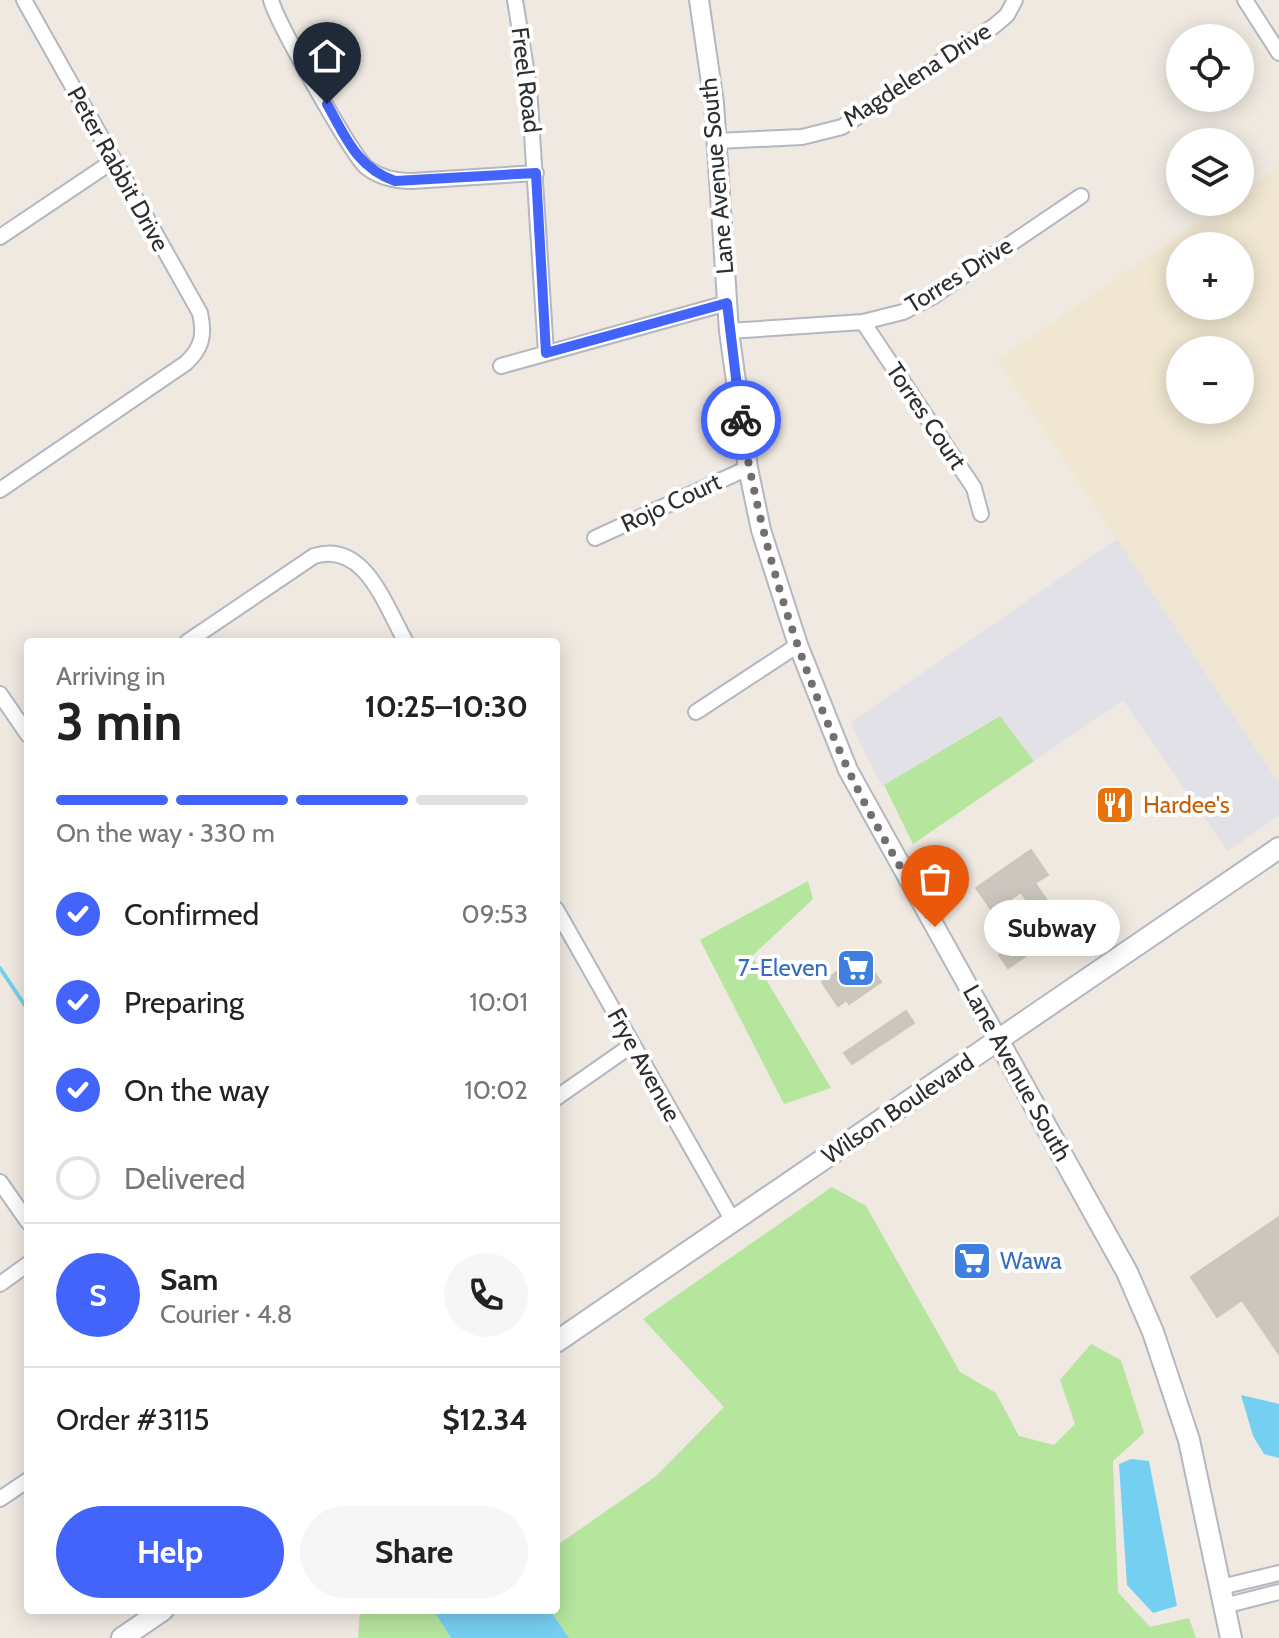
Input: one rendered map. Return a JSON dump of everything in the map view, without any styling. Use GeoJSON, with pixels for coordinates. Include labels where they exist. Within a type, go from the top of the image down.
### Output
{"type":"FeatureCollection","features":[{"type":"Feature","properties":{"kind":"main road","name":"Wilson Boulevard"},"geometry":{"type":"LineString","coordinates":[[560,1339],[1279,848]]}},
{"type":"Feature","properties":{"kind":"main road","name":"Lane Avenue South"},"geometry":{"type":"LineString","coordinates":[[998,1040],[1127,1272],[1153,1332],[1189,1440],[1231,1638]]}},
{"type":"Feature","properties":{"kind":"main road"},"geometry":{"type":"LineString","coordinates":[[122,1638],[157,1614]]}},
{"type":"Feature","properties":{"kind":"street","name":"Peter Rabbit Drive"},"geometry":{"type":"LineString","coordinates":[[0,490],[186,363],[196,353],[202,340],[200,313],[24,0]]}},
{"type":"Feature","properties":{"kind":"street"},"geometry":{"type":"LineString","coordinates":[[271,0],[354,152],[378,175],[395,181],[412,181],[536,173]]}},
{"type":"Feature","properties":{"kind":"street","name":"Freel Road"},"geometry":{"type":"LineString","coordinates":[[515,0],[529,87],[546,353]]}},
{"type":"Feature","properties":{"kind":"street","name":"Lane Avenue South"},"geometry":{"type":"LineString","coordinates":[[699,0],[717,141],[729,331],[748,468],[761,530],[798,645],[848,770],[998,1040]]}},
{"type":"Feature","properties":{"kind":"street"},"geometry":{"type":"LineString","coordinates":[[1245,0],[1279,53]]}},
{"type":"Feature","properties":{"kind":"street","name":"Magdelena Drive"},"geometry":{"type":"LineString","coordinates":[[717,141],[802,137],[842,127],[994,26],[1007,15],[1014,2]]}},
{"type":"Feature","properties":{"kind":"street"},"geometry":{"type":"LineString","coordinates":[[0,237],[113,161]]}},
{"type":"Feature","properties":{"kind":"street","name":"Torres Drive"},"geometry":{"type":"LineString","coordinates":[[729,331],[863,322],[918,305],[1081,196]]}},
{"type":"Feature","properties":{"kind":"street"},"geometry":{"type":"LineString","coordinates":[[501,366],[727,303]]}},
{"type":"Feature","properties":{"kind":"street","name":"Torres Court"},"geometry":{"type":"LineString","coordinates":[[863,322],[974,488],[981,514]]}},
{"type":"Feature","properties":{"kind":"street","name":"Rojo Court"},"geometry":{"type":"LineString","coordinates":[[595,538],[748,468]]}},
{"type":"Feature","properties":{"kind":"street"},"geometry":{"type":"LineString","coordinates":[[193,638],[314,556],[328,551],[342,553],[367,572],[404,638]]}},
{"type":"Feature","properties":{"kind":"street"},"geometry":{"type":"LineString","coordinates":[[696,712],[798,645]]}},
{"type":"Feature","properties":{"kind":"street"},"geometry":{"type":"LineString","coordinates":[[0,694],[24,729]]}},
{"type":"Feature","properties":{"kind":"street","name":"Frye Avenue"},"geometry":{"type":"LineString","coordinates":[[560,916],[733,1221]]}},
{"type":"Feature","properties":{"kind":"street"},"geometry":{"type":"LineString","coordinates":[[560,1095],[632,1045]]}},
{"type":"Feature","properties":{"kind":"street"},"geometry":{"type":"LineString","coordinates":[[0,1182],[24,1216]]}},
{"type":"Feature","properties":{"kind":"street"},"geometry":{"type":"LineString","coordinates":[[0,1284],[24,1267]]}},
{"type":"Feature","properties":{"kind":"street"},"geometry":{"type":"LineString","coordinates":[[0,1499],[24,1483]]}},
{"type":"Feature","properties":{"kind":"street"},"geometry":{"type":"LineString","coordinates":[[1222,1596],[1279,1573]]}},
{"type":"Feature","properties":{"kind":"street"},"geometry":{"type":"LineString","coordinates":[[1222,1596],[1279,1592]]}},
{"type":"Feature","properties":{"kind":"shaded area"},"geometry":{"type":"Polygon","coordinates":[[[1279,167],[1279,783],[998,360],[1166,245],[1166,320],[1254,320],[1254,232],[1184,232],[1208,216],[1254,216],[1254,184],[1279,167]]]}},
{"type":"Feature","properties":{"kind":"shaded area"},"geometry":{"type":"Polygon","coordinates":[[[1117,539],[1279,783],[1279,815],[1228,851],[1123,700],[1034,761],[999,716],[882,787],[851,724],[854,720],[1117,539]]]}},
{"type":"Feature","properties":{"kind":"green space"},"geometry":{"type":"Polygon","coordinates":[[[1000,716],[1034,761],[913,844],[884,785],[1000,716]]]}},
{"type":"Feature","properties":{"kind":"green space"},"geometry":{"type":"Polygon","coordinates":[[[808,881],[813,899],[752,956],[831,1088],[784,1104],[700,940],[808,881]]]}},
{"type":"Feature","properties":{"kind":"green space"},"geometry":{"type":"Polygon","coordinates":[[[832,1187],[866,1206],[960,1372],[996,1393],[1019,1436],[1054,1445],[1075,1424],[1060,1380],[1091,1344],[1121,1360],[1144,1433],[1113,1461],[1118,1592],[1150,1627],[1189,1618],[1196,1638],[569,1638],[553,1614],[560,1614],[560,1543],[655,1477],[724,1407],[643,1319],[832,1187]]]}},
{"type":"Feature","properties":{"kind":"green space"},"geometry":{"type":"Polygon","coordinates":[[[360,1614],[436,1614],[451,1638],[358,1638],[360,1614]]]}},
{"type":"Feature","properties":{"kind":"water"},"geometry":{"type":"Polygon","coordinates":[[[1241,1395],[1279,1404],[1279,1458],[1264,1454],[1253,1436],[1241,1395]]]}},
{"type":"Feature","properties":{"kind":"water"},"geometry":{"type":"Polygon","coordinates":[[[1131,1459],[1149,1461],[1177,1606],[1153,1613],[1127,1585],[1119,1464],[1131,1459]]]}},
{"type":"Feature","properties":{"kind":"water"},"geometry":{"type":"Polygon","coordinates":[[[436,1614],[553,1614],[569,1638],[451,1638],[436,1614]]]}},
{"type":"Feature","properties":{"kind":"building"},"geometry":{"type":"Polygon","coordinates":[[[1031,850],[1048,875],[1035,883],[1057,915],[1073,905],[1082,918],[1008,968],[999,955],[1044,925],[1021,892],[993,912],[976,888],[1031,850]]]}},
{"type":"Feature","properties":{"kind":"building","name":"7-Eleven"},"geometry":{"type":"Polygon","coordinates":[[[862,955],[881,982],[849,1004],[847,1000],[838,1006],[822,982],[862,955]]]}},
{"type":"Feature","properties":{"kind":"building","name":"7-Eleven"},"geometry":{"type":"Polygon","coordinates":[[[906,1011],[914,1023],[852,1064],[844,1053],[906,1011]]]}},
{"type":"Feature","properties":{"kind":"building"},"geometry":{"type":"Polygon","coordinates":[[[1279,1217],[1279,1354],[1242,1300],[1217,1317],[1191,1277],[1279,1217]]]}},
{"type":"Feature","properties":{"kind":"waterway"},"geometry":{"type":"LineString","coordinates":[[0,968],[24,1004]]}},
{"type":"Feature","properties":{"kind":"way so far"},"geometry":{"type":"LineString","coordinates":[[741,420],[761,530],[819,702],[848,770],[935,927]]}},
{"type":"Feature","properties":{"kind":"place","name":"Hardee's"},"geometry":{"type":"Point","coordinates":[1115,805]}},
{"type":"Feature","properties":{"kind":"place","name":"Subway"},"geometry":{"type":"Point","coordinates":[935,927]}},
{"type":"Feature","properties":{"kind":"place","name":"7-Eleven"},"geometry":{"type":"Point","coordinates":[856,968]}},
{"type":"Feature","properties":{"kind":"place","name":"Wawa"},"geometry":{"type":"Point","coordinates":[972,1261]}},
{"type":"Feature","properties":{"kind":"route"},"geometry":{"type":"LineString","coordinates":[[327,104],[354,152],[365,165],[378,175],[395,181],[536,173],[546,353],[727,303],[741,420]]}}]}
